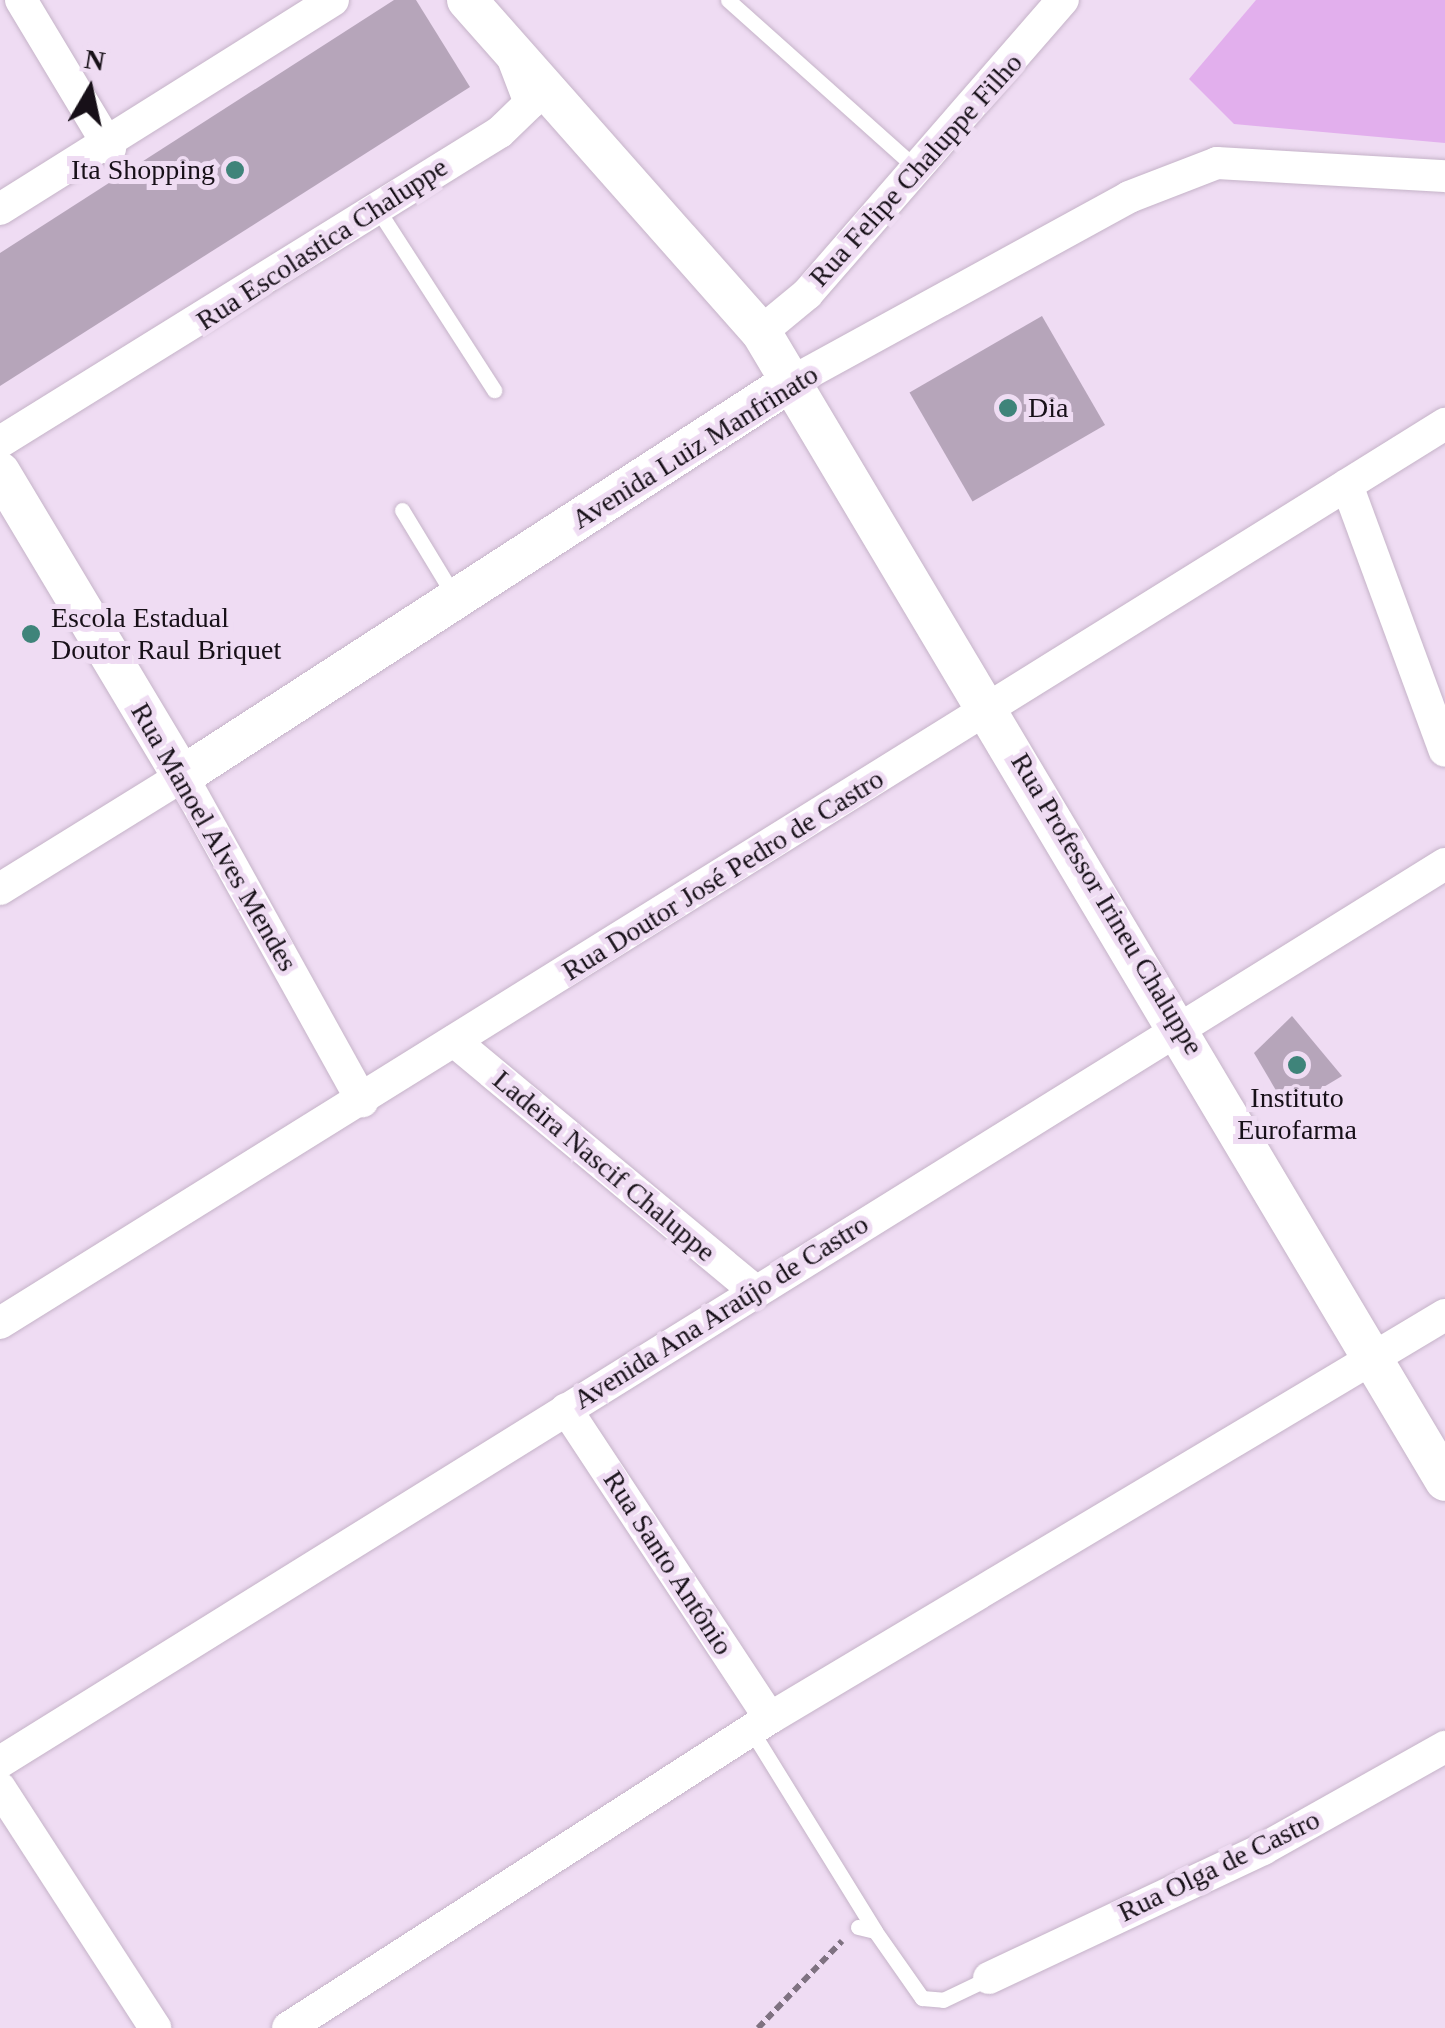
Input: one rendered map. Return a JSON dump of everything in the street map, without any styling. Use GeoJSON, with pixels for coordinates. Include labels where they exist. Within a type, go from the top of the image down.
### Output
{"type":"FeatureCollection","features":[{"type":"Feature","properties":{"kind":"street"},"geometry":{"type":"LineString","coordinates":[[21,0],[110,148]]}},
{"type":"Feature","properties":{"kind":"street"},"geometry":{"type":"LineString","coordinates":[[0,209],[110,148],[333,0]]}},
{"type":"Feature","properties":{"kind":"street","name":"Rua Professor Irineu Chaluppe"},"geometry":{"type":"LineString","coordinates":[[467,0],[508,40],[760,332],[786,386],[990,709],[1181,1027],[1445,1481]]}},
{"type":"Feature","properties":{"kind":"street","name":"Rua Felipe Chaluppe Filho"},"geometry":{"type":"LineString","coordinates":[[760,332],[918,170],[1063,0]]}},
{"type":"Feature","properties":{"kind":"street","name":"Rua Escolastica Chaluppe"},"geometry":{"type":"LineString","coordinates":[[0,442],[380,213],[530,103],[508,40]]}},
{"type":"Feature","properties":{"kind":"street","name":"Avenida Luiz Manfrinato"},"geometry":{"type":"LineString","coordinates":[[0,889],[786,386],[1129,197],[1216,163],[1445,176]]}},
{"type":"Feature","properties":{"kind":"street","name":"Rua Doutor José Pedro de Castro"},"geometry":{"type":"LineString","coordinates":[[0,1323],[1445,424]]}},
{"type":"Feature","properties":{"kind":"street","name":"Rua Manoel Alves Mendes"},"geometry":{"type":"LineString","coordinates":[[0,472],[182,776],[362,1101]]}},
{"type":"Feature","properties":{"kind":"street"},"geometry":{"type":"LineString","coordinates":[[1347,484],[1445,751]]}},
{"type":"Feature","properties":{"kind":"street","name":"Avenida Ana Araújo de Castro"},"geometry":{"type":"LineString","coordinates":[[0,1762],[1445,864]]}},
{"type":"Feature","properties":{"kind":"street","name":"Ladeira Nascif Chaluppe"},"geometry":{"type":"LineString","coordinates":[[454,1041],[754,1290]]}},
{"type":"Feature","properties":{"kind":"street"},"geometry":{"type":"LineString","coordinates":[[288,2028],[761,1724],[1445,1314]]}},
{"type":"Feature","properties":{"kind":"street","name":"Rua Santo Antônio"},"geometry":{"type":"LineString","coordinates":[[566,1409],[761,1724]]}},
{"type":"Feature","properties":{"kind":"street","name":"Rua Olga de Castro"},"geometry":{"type":"LineString","coordinates":[[989,1978],[1263,1848],[1445,1747]]}},
{"type":"Feature","properties":{"kind":"street"},"geometry":{"type":"LineString","coordinates":[[0,1788],[155,2028]]}},
{"type":"Feature","properties":{"kind":"lane"},"geometry":{"type":"LineString","coordinates":[[734,2],[918,170]]}},
{"type":"Feature","properties":{"kind":"lane"},"geometry":{"type":"LineString","coordinates":[[380,213],[494,390]]}},
{"type":"Feature","properties":{"kind":"lane"},"geometry":{"type":"LineString","coordinates":[[402,510],[454,596]]}},
{"type":"Feature","properties":{"kind":"lane"},"geometry":{"type":"LineString","coordinates":[[761,1724],[875,1931],[922,1998],[943,2000],[989,1978]]}},
{"type":"Feature","properties":{"kind":"lane"},"geometry":{"type":"LineString","coordinates":[[858,1927],[875,1931]]}},
{"type":"Feature","properties":{"kind":"path"},"geometry":{"type":"LineString","coordinates":[[758,2028],[858,1927]]}},
{"type":"Feature","properties":{"kind":"shaded area"},"geometry":{"type":"Polygon","coordinates":[[[1256,0],[1445,0],[1445,143],[1234,124],[1189,79],[1256,0]]]}},
{"type":"Feature","properties":{"kind":"building","name":"Ita Shopping"},"geometry":{"type":"Polygon","coordinates":[[[394,0],[416,0],[470,87],[0,386],[0,253],[394,0]]]}},
{"type":"Feature","properties":{"kind":"building","name":"Dia"},"geometry":{"type":"Polygon","coordinates":[[[1042,316],[1105,425],[972,502],[909,393],[1042,316]]]}},
{"type":"Feature","properties":{"kind":"building","name":"Instituto Eurofarma"},"geometry":{"type":"Polygon","coordinates":[[[1292,1016],[1342,1076],[1287,1109],[1254,1053],[1292,1016]]]}},
{"type":"Feature","properties":{"kind":"place","name":"Ita Shopping"},"geometry":{"type":"Point","coordinates":[235,170]}},
{"type":"Feature","properties":{"kind":"place","name":"Dia"},"geometry":{"type":"Point","coordinates":[1008,408]}},
{"type":"Feature","properties":{"kind":"place","name":"Escola Estadual Doutor Raul Briquet"},"geometry":{"type":"Point","coordinates":[31,634]}},
{"type":"Feature","properties":{"kind":"place","name":"Instituto Eurofarma"},"geometry":{"type":"Point","coordinates":[1297,1065]}}]}
